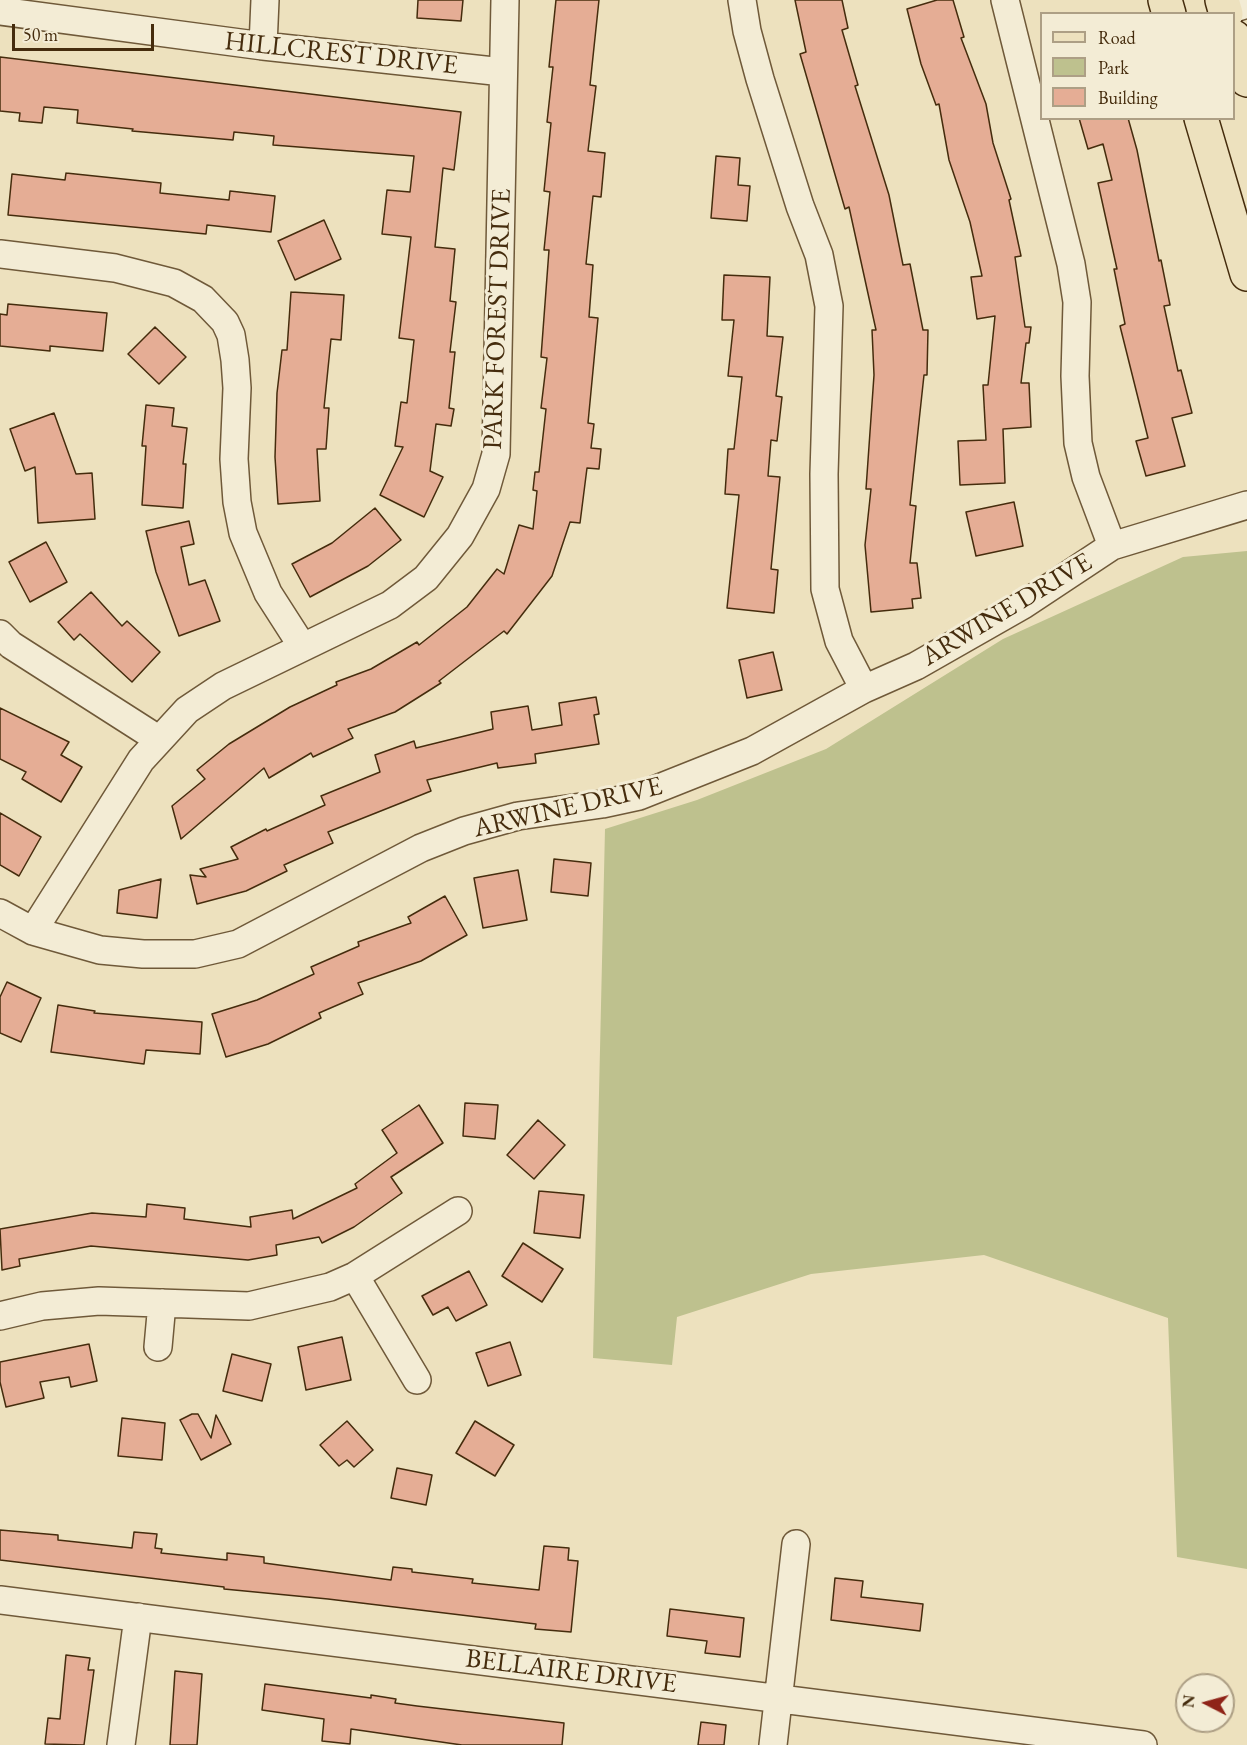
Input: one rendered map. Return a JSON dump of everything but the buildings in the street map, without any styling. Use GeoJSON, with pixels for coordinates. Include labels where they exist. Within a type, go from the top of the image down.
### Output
{"type":"FeatureCollection","features":[{"type":"Feature","properties":{"kind":"main road"},"geometry":{"type":"LineString","coordinates":[[1235,30],[1247,80]]}},
{"type":"Feature","properties":{"kind":"main road"},"geometry":{"type":"LineString","coordinates":[[1202,120],[1247,274]]}},
{"type":"Feature","properties":{"kind":"street"},"geometry":{"type":"LineString","coordinates":[[263,46],[265,0]]}},
{"type":"Feature","properties":{"kind":"street","name":"PARK FOREST DRIVE"},"geometry":{"type":"LineString","coordinates":[[33,931],[141,760],[187,710],[223,686],[302,646],[320,641],[390,605],[426,578],[460,536],[486,489],[496,454],[505,0]]}},
{"type":"Feature","properties":{"kind":"street"},"geometry":{"type":"LineString","coordinates":[[742,0],[747,31],[760,79],[800,206],[819,255],[829,306],[824,474],[825,589],[839,641],[864,689]]}},
{"type":"Feature","properties":{"kind":"street"},"geometry":{"type":"LineString","coordinates":[[1005,0],[1071,264],[1077,303],[1075,375],[1078,443],[1086,477],[1112,546]]}},
{"type":"Feature","properties":{"kind":"street","name":"HILLCREST DRIVE"},"geometry":{"type":"LineString","coordinates":[[0,11],[28,7],[263,46],[503,72]]}},
{"type":"Feature","properties":{"kind":"street"},"geometry":{"type":"LineString","coordinates":[[0,254],[115,268],[174,283],[203,299],[225,322],[231,335],[235,360],[237,388],[234,459],[237,502],[243,533],[268,593],[302,646]]}},
{"type":"Feature","properties":{"kind":"street","name":"ARWINE DRIVE"},"geometry":{"type":"LineString","coordinates":[[0,913],[33,931],[100,950],[143,954],[195,954],[238,944],[421,848],[464,831],[518,816],[602,804],[639,796],[752,751],[864,689],[916,666],[1023,605],[1112,546],[1247,505]]}},
{"type":"Feature","properties":{"kind":"street"},"geometry":{"type":"LineString","coordinates":[[0,634],[11,645],[158,739]]}},
{"type":"Feature","properties":{"kind":"street"},"geometry":{"type":"LineString","coordinates":[[0,1316],[42,1306],[99,1300],[249,1306],[330,1287],[355,1276],[458,1210]]}},
{"type":"Feature","properties":{"kind":"street"},"geometry":{"type":"LineString","coordinates":[[355,1276],[417,1380]]}},
{"type":"Feature","properties":{"kind":"street"},"geometry":{"type":"LineString","coordinates":[[158,1347],[162,1303]]}},
{"type":"Feature","properties":{"kind":"street"},"geometry":{"type":"LineString","coordinates":[[773,1745],[796,1544]]}},
{"type":"Feature","properties":{"kind":"street","name":"BELLAIRE DRIVE"},"geometry":{"type":"LineString","coordinates":[[0,1600],[1143,1745]]}},
{"type":"Feature","properties":{"kind":"street"},"geometry":{"type":"LineString","coordinates":[[121,1745],[138,1617]]}},
{"type":"Feature","properties":{"kind":"green space"},"geometry":{"type":"Polygon","coordinates":[[[1247,551],[1247,1569],[1177,1557],[1168,1318],[984,1255],[811,1274],[677,1317],[672,1365],[593,1358],[605,829],[697,800],[826,749],[1003,639],[1183,557],[1247,551]]]}}]}
